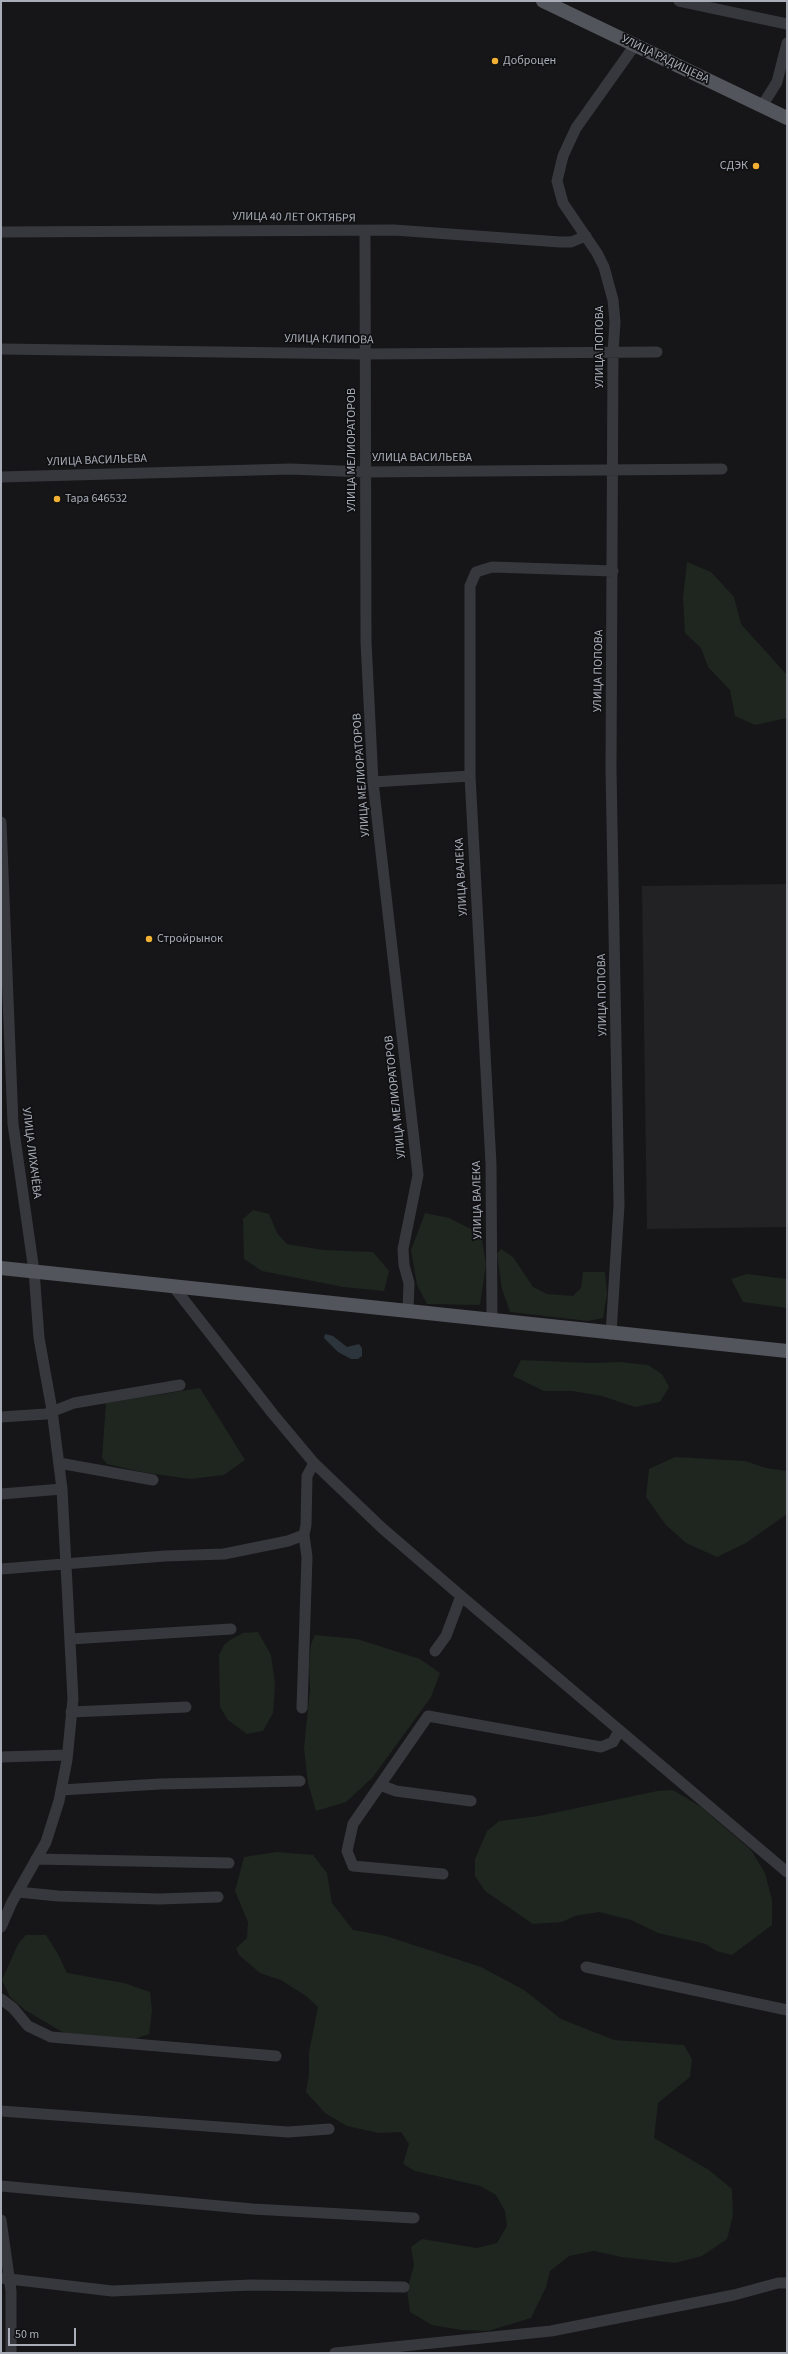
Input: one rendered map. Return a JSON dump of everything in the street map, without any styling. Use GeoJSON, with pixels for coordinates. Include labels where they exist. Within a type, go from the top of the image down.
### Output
{"type":"FeatureCollection","features":[{"type":"Feature","properties":{"kind":"main road","name":"УЛИЦА РАДИЩЕВА"},"geometry":{"type":"LineString","coordinates":[[543,1],[787,118]]}},
{"type":"Feature","properties":{"kind":"main road"},"geometry":{"type":"LineString","coordinates":[[1,1268],[611,1334],[787,1351]]}},
{"type":"Feature","properties":{"kind":"street"},"geometry":{"type":"LineString","coordinates":[[679,1],[787,24]]}},
{"type":"Feature","properties":{"kind":"street"},"geometry":{"type":"LineString","coordinates":[[762,106],[777,82],[787,43]]}},
{"type":"Feature","properties":{"kind":"street","name":"УЛИЦА ПОПОВА"},"geometry":{"type":"LineString","coordinates":[[611,1334],[619,1206],[611,769],[614,571],[613,352],[615,322],[613,300],[604,267],[586,236],[563,203],[559,193],[558,167],[576,128],[635,45]]}},
{"type":"Feature","properties":{"kind":"street","name":"УЛИЦА 40 ЛЕТ ОКТЯБРЯ"},"geometry":{"type":"LineString","coordinates":[[1,232],[296,230],[365,232],[394,230],[560,242],[571,242],[586,236]]}},
{"type":"Feature","properties":{"kind":"street","name":"УЛИЦА МЕЛИОРАТОРОВ"},"geometry":{"type":"LineString","coordinates":[[365,232],[364,354],[366,642],[373,782],[418,1175],[404,1249],[404,1265],[409,1283],[408,1311]]}},
{"type":"Feature","properties":{"kind":"street","name":"УЛИЦА КЛИПОВА"},"geometry":{"type":"LineString","coordinates":[[1,349],[364,354],[657,352]]}},
{"type":"Feature","properties":{"kind":"street","name":"УЛИЦА ВАСИЛЬЕВА"},"geometry":{"type":"LineString","coordinates":[[1,477],[291,468],[365,472],[722,469]]}},
{"type":"Feature","properties":{"kind":"street","name":"УЛИЦА ВАЛЕКА"},"geometry":{"type":"LineString","coordinates":[[492,1320],[491,1164],[470,776],[470,586],[476,572],[492,567],[614,571]]}},
{"type":"Feature","properties":{"kind":"street"},"geometry":{"type":"LineString","coordinates":[[373,782],[470,776]]}},
{"type":"Feature","properties":{"kind":"street","name":"УЛИЦА ЛИХАЧЁВА"},"geometry":{"type":"LineString","coordinates":[[1,822],[12,1124],[34,1271],[39,1338],[52,1410],[62,1490],[70,1639],[71,1712],[67,1755],[61,1790],[46,1842],[2,1924]]}},
{"type":"Feature","properties":{"kind":"street"},"geometry":{"type":"LineString","coordinates":[[173,1286],[273,1414],[314,1463],[382,1528],[619,1731],[787,1872]]}},
{"type":"Feature","properties":{"kind":"street"},"geometry":{"type":"LineString","coordinates":[[1,1417],[46,1414],[52,1410],[120,1394],[180,1385]]}},
{"type":"Feature","properties":{"kind":"street"},"geometry":{"type":"LineString","coordinates":[[58,1463],[153,1480]]}},
{"type":"Feature","properties":{"kind":"street"},"geometry":{"type":"LineString","coordinates":[[302,1708],[307,1557],[304,1536],[306,1525],[307,1476],[314,1463]]}},
{"type":"Feature","properties":{"kind":"street"},"geometry":{"type":"LineString","coordinates":[[1,1494],[62,1490]]}},
{"type":"Feature","properties":{"kind":"street"},"geometry":{"type":"LineString","coordinates":[[1,1569],[66,1563],[224,1554],[288,1541],[304,1536]]}},
{"type":"Feature","properties":{"kind":"street"},"geometry":{"type":"LineString","coordinates":[[435,1651],[446,1636],[461,1596]]}},
{"type":"Feature","properties":{"kind":"street"},"geometry":{"type":"LineString","coordinates":[[70,1639],[231,1629]]}},
{"type":"Feature","properties":{"kind":"street"},"geometry":{"type":"LineString","coordinates":[[71,1712],[186,1707]]}},
{"type":"Feature","properties":{"kind":"street"},"geometry":{"type":"LineString","coordinates":[[443,1874],[352,1866],[347,1851],[354,1824],[428,1716],[601,1747],[613,1742],[619,1731]]}},
{"type":"Feature","properties":{"kind":"street"},"geometry":{"type":"LineString","coordinates":[[1,1757],[67,1755]]}},
{"type":"Feature","properties":{"kind":"street"},"geometry":{"type":"LineString","coordinates":[[61,1790],[160,1784],[300,1781]]}},
{"type":"Feature","properties":{"kind":"street"},"geometry":{"type":"LineString","coordinates":[[380,1785],[396,1791],[471,1801]]}},
{"type":"Feature","properties":{"kind":"street"},"geometry":{"type":"LineString","coordinates":[[36,1859],[229,1863]]}},
{"type":"Feature","properties":{"kind":"street"},"geometry":{"type":"LineString","coordinates":[[18,1892],[58,1896],[159,1899],[218,1897]]}},
{"type":"Feature","properties":{"kind":"street"},"geometry":{"type":"LineString","coordinates":[[586,1967],[787,2010]]}},
{"type":"Feature","properties":{"kind":"street"},"geometry":{"type":"LineString","coordinates":[[1,1999],[13,2008],[28,2026],[52,2037],[276,2056]]}},
{"type":"Feature","properties":{"kind":"street"},"geometry":{"type":"LineString","coordinates":[[1,2111],[288,2132],[329,2129]]}},
{"type":"Feature","properties":{"kind":"street"},"geometry":{"type":"LineString","coordinates":[[1,2186],[246,2208],[414,2218]]}},
{"type":"Feature","properties":{"kind":"street"},"geometry":{"type":"LineString","coordinates":[[1,2220],[5,2278],[11,2291],[11,2353]]}},
{"type":"Feature","properties":{"kind":"street"},"geometry":{"type":"LineString","coordinates":[[5,2278],[21,2282],[112,2291],[251,2285],[404,2287]]}},
{"type":"Feature","properties":{"kind":"street"},"geometry":{"type":"LineString","coordinates":[[335,2353],[551,2331],[734,2295],[778,2283],[787,2283]]}},
{"type":"Feature","properties":{"kind":"shaded area"},"geometry":{"type":"Polygon","coordinates":[[[687,562],[711,572],[734,597],[741,624],[787,675],[787,718],[755,725],[735,716],[730,690],[708,667],[701,648],[685,633],[683,598],[687,562]]]}},
{"type":"Feature","properties":{"kind":"shaded area"},"geometry":{"type":"Polygon","coordinates":[[[787,884],[787,1227],[647,1229],[642,886],[787,884]]]}},
{"type":"Feature","properties":{"kind":"shaded area"},"geometry":{"type":"Polygon","coordinates":[[[253,1210],[269,1214],[277,1233],[287,1244],[323,1250],[373,1252],[389,1271],[384,1291],[343,1287],[262,1271],[244,1259],[243,1219],[253,1210]]]}},
{"type":"Feature","properties":{"kind":"shaded area"},"geometry":{"type":"Polygon","coordinates":[[[425,1213],[449,1218],[481,1234],[486,1264],[480,1305],[427,1304],[417,1285],[411,1250],[425,1213]]]}},
{"type":"Feature","properties":{"kind":"shaded area"},"geometry":{"type":"Polygon","coordinates":[[[501,1249],[513,1257],[533,1287],[547,1294],[573,1296],[581,1288],[583,1272],[605,1272],[607,1294],[603,1318],[588,1321],[510,1312],[502,1289],[497,1254],[501,1249]]]}},
{"type":"Feature","properties":{"kind":"shaded area"},"geometry":{"type":"Polygon","coordinates":[[[747,1274],[787,1279],[787,1308],[743,1302],[731,1279],[747,1274]]]}},
{"type":"Feature","properties":{"kind":"shaded area"},"geometry":{"type":"Polygon","coordinates":[[[325,1334],[333,1336],[347,1347],[359,1344],[362,1348],[362,1356],[358,1359],[351,1359],[338,1352],[324,1338],[325,1334]]]}},
{"type":"Feature","properties":{"kind":"shaded area"},"geometry":{"type":"Polygon","coordinates":[[[521,1360],[591,1363],[620,1362],[648,1365],[662,1374],[669,1387],[660,1402],[635,1407],[602,1396],[572,1391],[544,1391],[513,1376],[521,1360]]]}},
{"type":"Feature","properties":{"kind":"shaded area"},"geometry":{"type":"Polygon","coordinates":[[[200,1388],[245,1460],[224,1475],[190,1479],[141,1472],[107,1464],[102,1458],[106,1403],[200,1388]]]}},
{"type":"Feature","properties":{"kind":"shaded area"},"geometry":{"type":"Polygon","coordinates":[[[675,1457],[745,1461],[766,1468],[787,1471],[787,1514],[746,1543],[717,1557],[686,1543],[666,1525],[646,1497],[649,1469],[675,1457]]]}},
{"type":"Feature","properties":{"kind":"shaded area"},"geometry":{"type":"Polygon","coordinates":[[[258,1632],[271,1655],[275,1684],[273,1713],[263,1731],[247,1734],[228,1720],[220,1707],[219,1655],[224,1645],[230,1640],[243,1633],[258,1632]]]}},
{"type":"Feature","properties":{"kind":"shaded area"},"geometry":{"type":"Polygon","coordinates":[[[315,1635],[357,1639],[420,1659],[440,1673],[431,1697],[373,1777],[346,1802],[316,1811],[308,1783],[304,1748],[310,1689],[309,1665],[311,1644],[315,1635]]]}},
{"type":"Feature","properties":{"kind":"shaded area"},"geometry":{"type":"Polygon","coordinates":[[[673,1790],[701,1807],[751,1850],[765,1873],[772,1900],[772,1925],[732,1955],[716,1951],[706,1944],[658,1933],[631,1920],[599,1912],[575,1916],[562,1922],[533,1924],[485,1891],[475,1876],[475,1859],[487,1831],[499,1821],[539,1816],[657,1791],[673,1790]]]}},
{"type":"Feature","properties":{"kind":"shaded area"},"geometry":{"type":"Polygon","coordinates":[[[277,1852],[313,1855],[327,1873],[332,1903],[353,1930],[386,1936],[481,1967],[524,1990],[561,2019],[614,2040],[684,2045],[692,2059],[690,2077],[658,2103],[654,2138],[709,2170],[732,2189],[733,2215],[727,2239],[702,2256],[675,2263],[621,2257],[594,2251],[569,2256],[550,2271],[546,2287],[531,2318],[488,2331],[461,2330],[432,2325],[410,2312],[407,2290],[414,2265],[411,2247],[422,2239],[477,2248],[497,2243],[507,2226],[505,2211],[496,2195],[480,2186],[415,2171],[403,2164],[409,2144],[401,2132],[379,2133],[347,2126],[325,2113],[306,2092],[309,2075],[309,2052],[318,2007],[306,1996],[281,1980],[260,1973],[239,1955],[236,1948],[247,1938],[248,1922],[235,1891],[244,1857],[277,1852]]]}},
{"type":"Feature","properties":{"kind":"shaded area"},"geometry":{"type":"Polygon","coordinates":[[[26,1935],[46,1935],[58,1954],[67,1973],[124,1983],[150,1992],[152,2011],[149,2034],[135,2039],[64,2033],[25,2010],[10,1997],[2,1980],[18,1944],[26,1935]]]}},
{"type":"Feature","properties":{"kind":"place","name":"Доброцен"},"geometry":{"type":"Point","coordinates":[495,61]}},
{"type":"Feature","properties":{"kind":"place","name":"СДЭК"},"geometry":{"type":"Point","coordinates":[756,166]}},
{"type":"Feature","properties":{"kind":"place","name":"Тара 646532"},"geometry":{"type":"Point","coordinates":[57,499]}},
{"type":"Feature","properties":{"kind":"place","name":"Стройрынок"},"geometry":{"type":"Point","coordinates":[149,939]}}]}
